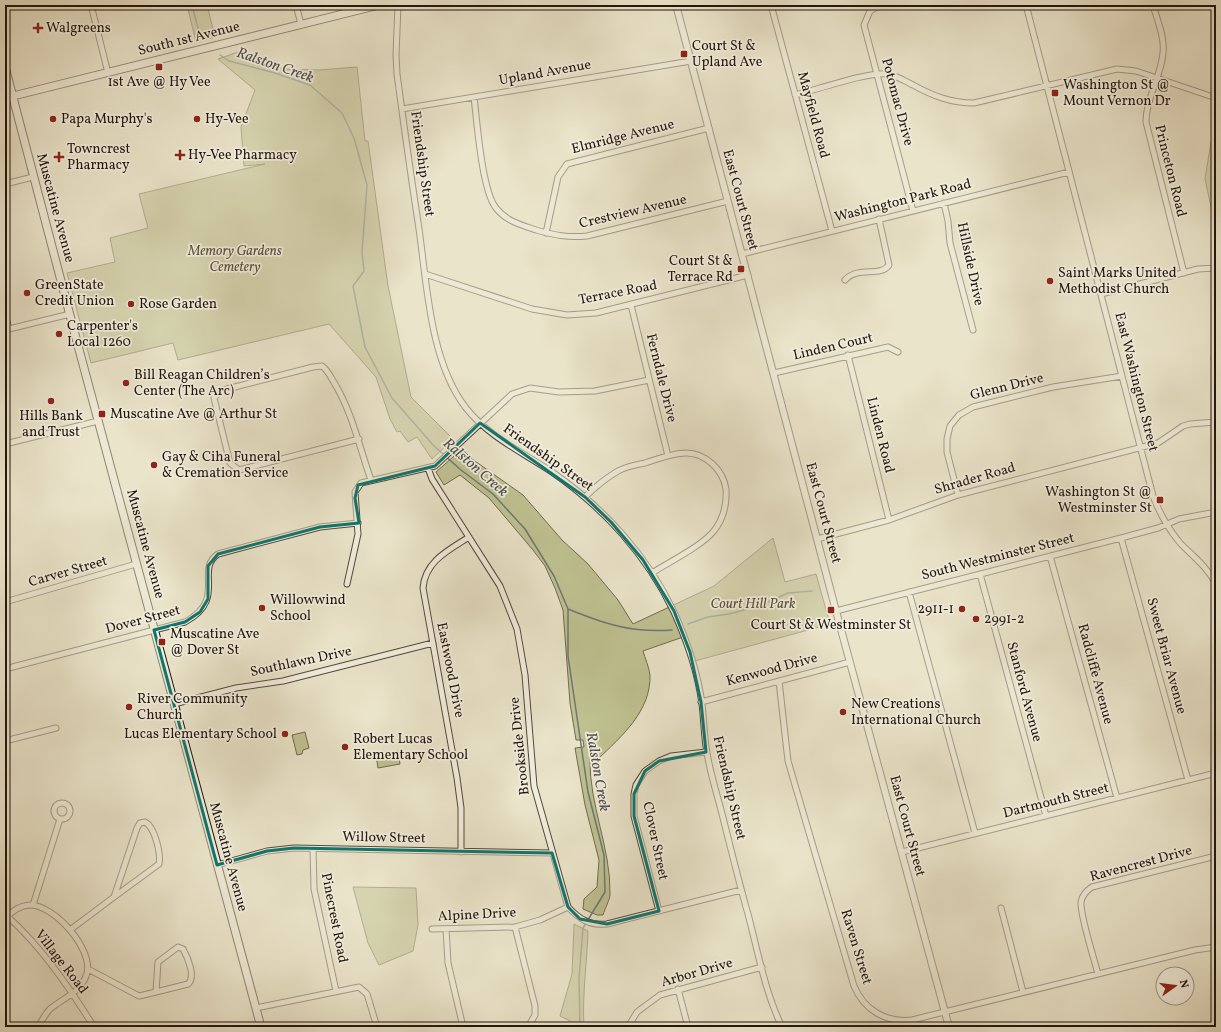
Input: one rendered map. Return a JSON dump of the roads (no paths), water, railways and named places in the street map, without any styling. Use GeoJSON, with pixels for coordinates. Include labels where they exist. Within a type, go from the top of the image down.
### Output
{"type":"FeatureCollection","features":[{"type":"Feature","properties":{"kind":"main road","name":"South 1st Avenue"},"geometry":{"type":"LineString","coordinates":[[5,98],[380,5]]}},
{"type":"Feature","properties":{"kind":"main road","name":"Muscatine Avenue"},"geometry":{"type":"LineString","coordinates":[[5,67],[136,564],[262,1027]]}},
{"type":"Feature","properties":{"kind":"street"},"geometry":{"type":"LineString","coordinates":[[91,5],[108,73]]}},
{"type":"Feature","properties":{"kind":"street"},"geometry":{"type":"LineString","coordinates":[[296,5],[301,24]]}},
{"type":"Feature","properties":{"kind":"street","name":"Friendship Street"},"geometry":{"type":"LineString","coordinates":[[398,5],[396,55],[402,109],[425,274],[436,338],[443,367],[459,397],[480,423],[499,439],[551,471],[585,497],[611,522],[652,573],[670,605],[684,635],[696,673],[701,702],[706,752],[772,1004],[782,1027]]}},
{"type":"Feature","properties":{"kind":"street","name":"East Court Street"},"geometry":{"type":"LineString","coordinates":[[676,5],[836,611],[949,1027]]}},
{"type":"Feature","properties":{"kind":"street","name":"Mayfield Road"},"geometry":{"type":"LineString","coordinates":[[771,5],[832,231]]}},
{"type":"Feature","properties":{"kind":"street","name":"Potomac Drive"},"geometry":{"type":"LineString","coordinates":[[880,5],[870,11],[864,25],[913,211]]}},
{"type":"Feature","properties":{"kind":"street","name":"East Washington Street"},"geometry":{"type":"LineString","coordinates":[[1026,5],[1153,496],[1166,524],[1183,546],[1200,561],[1216,584]]}},
{"type":"Feature","properties":{"kind":"street","name":"Princeton Road"},"geometry":{"type":"LineString","coordinates":[[1153,5],[1163,45],[1162,60],[1147,105],[1146,122],[1184,273]]}},
{"type":"Feature","properties":{"kind":"street","name":"Upland Avenue"},"geometry":{"type":"LineString","coordinates":[[402,109],[691,61]]}},
{"type":"Feature","properties":{"kind":"street"},"geometry":{"type":"LineString","coordinates":[[795,95],[877,74],[896,76],[940,98],[962,103],[986,102],[1117,69],[1136,71],[1216,98]]}},
{"type":"Feature","properties":{"kind":"street","name":"Crestview Avenue"},"geometry":{"type":"LineString","coordinates":[[474,97],[490,198],[503,215],[514,223],[564,238],[587,236],[728,201]]}},
{"type":"Feature","properties":{"kind":"street","name":"Elmridge Avenue"},"geometry":{"type":"LineString","coordinates":[[546,233],[555,184],[560,172],[567,164],[709,128]]}},
{"type":"Feature","properties":{"kind":"street","name":"Washington Park Road"},"geometry":{"type":"LineString","coordinates":[[742,254],[1069,172]]}},
{"type":"Feature","properties":{"kind":"street"},"geometry":{"type":"LineString","coordinates":[[5,184],[34,177]]}},
{"type":"Feature","properties":{"kind":"street","name":"Hillside Drive"},"geometry":{"type":"LineString","coordinates":[[944,203],[948,221],[950,243],[973,330]]}},
{"type":"Feature","properties":{"kind":"street"},"geometry":{"type":"LineString","coordinates":[[845,280],[854,273],[881,271],[888,265],[879,219]]}},
{"type":"Feature","properties":{"kind":"street"},"geometry":{"type":"LineString","coordinates":[[1101,294],[1184,273],[1216,268]]}},
{"type":"Feature","properties":{"kind":"street","name":"Terrace Road"},"geometry":{"type":"LineString","coordinates":[[425,274],[532,309],[567,315],[596,313],[748,275]]}},
{"type":"Feature","properties":{"kind":"street","name":"Ferndale Drive"},"geometry":{"type":"LineString","coordinates":[[631,305],[668,456]]}},
{"type":"Feature","properties":{"kind":"street"},"geometry":{"type":"LineString","coordinates":[[5,314],[7,330],[70,314]]}},
{"type":"Feature","properties":{"kind":"street","name":"Linden Court"},"geometry":{"type":"LineString","coordinates":[[774,373],[888,347],[898,352]]}},
{"type":"Feature","properties":{"kind":"street","name":"Linden Road"},"geometry":{"type":"LineString","coordinates":[[848,355],[889,520]]}},
{"type":"Feature","properties":{"kind":"street"},"geometry":{"type":"LineString","coordinates":[[359,439],[239,470],[230,463],[214,398],[220,391],[226,389],[322,366],[347,406],[359,439],[371,480]]}},
{"type":"Feature","properties":{"kind":"street","name":"Glenn Drive"},"geometry":{"type":"LineString","coordinates":[[958,495],[948,452],[947,439],[950,426],[959,415],[973,407],[1053,387],[1122,376]]}},
{"type":"Feature","properties":{"kind":"street"},"geometry":{"type":"LineString","coordinates":[[347,584],[358,534],[356,488],[361,483],[428,468],[440,462],[507,397],[526,389],[559,392],[595,391],[649,380]]}},
{"type":"Feature","properties":{"kind":"street"},"geometry":{"type":"LineString","coordinates":[[5,444],[98,421]]}},
{"type":"Feature","properties":{"kind":"street","name":"Shrader Road"},"geometry":{"type":"LineString","coordinates":[[817,539],[889,520],[958,495],[1163,441],[1183,426],[1216,422]]}},
{"type":"Feature","properties":{"kind":"street"},"geometry":{"type":"LineString","coordinates":[[585,497],[598,484],[619,471],[636,464],[668,456],[688,453],[707,459],[721,474],[725,484],[726,500],[723,515],[713,532],[704,540],[652,573]]}},
{"type":"Feature","properties":{"kind":"street","name":"Brookside Drive"},"geometry":{"type":"LineString","coordinates":[[428,468],[432,479],[500,586],[517,629],[525,675],[534,786],[568,907],[580,919],[594,924],[607,924],[741,890]]}},
{"type":"Feature","properties":{"kind":"street","name":"South Westminster Street"},"geometry":{"type":"LineString","coordinates":[[836,611],[1121,538],[1179,519],[1216,512]]}},
{"type":"Feature","properties":{"kind":"street","name":"Dover Street"},"geometry":{"type":"LineString","coordinates":[[5,670],[185,622],[200,612],[206,603],[209,593],[208,566],[218,554],[320,527],[358,523]]}},
{"type":"Feature","properties":{"kind":"street","name":"Eastwood Drive"},"geometry":{"type":"LineString","coordinates":[[461,852],[461,808],[457,778],[424,596],[425,575],[429,567],[438,557],[469,537]]}},
{"type":"Feature","properties":{"kind":"street","name":"Sweet Briar Avenue"},"geometry":{"type":"LineString","coordinates":[[1121,538],[1188,780]]}},
{"type":"Feature","properties":{"kind":"street","name":"Radcliffe Avenue"},"geometry":{"type":"LineString","coordinates":[[1050,556],[1117,798]]}},
{"type":"Feature","properties":{"kind":"street","name":"Carver Street"},"geometry":{"type":"LineString","coordinates":[[5,602],[136,564]]}},
{"type":"Feature","properties":{"kind":"street","name":"Stanford Avenue"},"geometry":{"type":"LineString","coordinates":[[980,574],[1046,816]]}},
{"type":"Feature","properties":{"kind":"street"},"geometry":{"type":"LineString","coordinates":[[909,592],[975,833]]}},
{"type":"Feature","properties":{"kind":"street","name":"Southlawn Drive"},"geometry":{"type":"LineString","coordinates":[[174,704],[236,688],[283,681],[433,643]]}},
{"type":"Feature","properties":{"kind":"street","name":"Kenwood Drive"},"geometry":{"type":"LineString","coordinates":[[701,702],[850,662]]}},
{"type":"Feature","properties":{"kind":"street","name":"Raven Street"},"geometry":{"type":"LineString","coordinates":[[779,681],[788,761],[857,992],[872,1010],[892,1019],[912,1020],[1194,950],[1216,947]]}},
{"type":"Feature","properties":{"kind":"street"},"geometry":{"type":"LineString","coordinates":[[5,741],[56,728]]}},
{"type":"Feature","properties":{"kind":"street","name":"Clover Street"},"geometry":{"type":"LineString","coordinates":[[659,911],[634,816],[633,802],[635,790],[645,771],[659,761],[671,756],[706,752]]}},
{"type":"Feature","properties":{"kind":"street","name":"Dartmouth Street"},"geometry":{"type":"LineString","coordinates":[[902,852],[1216,773]]}},
{"type":"Feature","properties":{"kind":"street"},"geometry":{"type":"LineString","coordinates":[[33,905],[60,819]]}},
{"type":"Feature","properties":{"kind":"street"},"geometry":{"type":"LineString","coordinates":[[70,930],[159,864],[160,857],[152,828],[147,823],[138,824],[114,897]]}},
{"type":"Feature","properties":{"kind":"street","name":"Willow Street"},"geometry":{"type":"LineString","coordinates":[[217,865],[277,849],[552,853]]}},
{"type":"Feature","properties":{"kind":"street","name":"Pinecrest Road"},"geometry":{"type":"LineString","coordinates":[[313,849],[314,889],[336,990]]}},
{"type":"Feature","properties":{"kind":"street","name":"Ravencrest Drive"},"geometry":{"type":"LineString","coordinates":[[1098,974],[1082,910],[1082,898],[1087,890],[1092,887],[1216,856]]}},
{"type":"Feature","properties":{"kind":"street"},"geometry":{"type":"LineString","coordinates":[[6,917],[20,907],[33,905],[49,911],[70,930],[81,946],[86,958],[88,969],[84,981],[72,994],[51,1008],[38,1027]]}},
{"type":"Feature","properties":{"kind":"street","name":"Alpine Drive"},"geometry":{"type":"LineString","coordinates":[[432,929],[515,927],[540,920],[568,907]]}},
{"type":"Feature","properties":{"kind":"street"},"geometry":{"type":"LineString","coordinates":[[1001,908],[1023,992]]}},
{"type":"Feature","properties":{"kind":"street","name":"Village Road"},"geometry":{"type":"LineString","coordinates":[[6,917],[36,947],[72,994],[94,1027]]}},
{"type":"Feature","properties":{"kind":"street"},"geometry":{"type":"LineString","coordinates":[[515,927],[535,1006],[535,1015],[528,1027]]}},
{"type":"Feature","properties":{"kind":"street"},"geometry":{"type":"LineString","coordinates":[[446,929],[448,963],[463,1027]]}},
{"type":"Feature","properties":{"kind":"street"},"geometry":{"type":"LineString","coordinates":[[88,969],[139,996],[156,992],[188,984],[191,981],[192,978],[187,958],[181,948],[176,948],[158,962],[156,992]]}},
{"type":"Feature","properties":{"kind":"street","name":"Arbor Drive"},"geometry":{"type":"LineString","coordinates":[[628,1027],[637,1012],[652,1000],[678,989],[762,967]]}},
{"type":"Feature","properties":{"kind":"street"},"geometry":{"type":"LineString","coordinates":[[256,1008],[356,986],[363,988],[367,994],[377,1027]]}},
{"type":"Feature","properties":{"kind":"street"},"geometry":{"type":"LineString","coordinates":[[678,989],[688,1027]]}},
{"type":"Feature","properties":{"kind":"waterway","name":"Ralston Creek"},"geometry":{"type":"LineString","coordinates":[[192,5],[199,32],[204,39]]}},
{"type":"Feature","properties":{"kind":"waterway","name":"Ralston Creek"},"geometry":{"type":"LineString","coordinates":[[220,55],[229,61],[275,73],[310,85],[342,113],[354,138],[367,185],[362,252],[364,271],[353,286],[365,347],[392,398],[434,446],[461,470],[493,494],[525,529],[554,576],[568,609],[568,656],[588,792],[604,855],[605,892],[583,928],[579,978],[580,1027]]}},
{"type":"Feature","properties":{"kind":"waterway"},"geometry":{"type":"LineString","coordinates":[[688,624],[708,617],[729,614],[759,606],[788,593],[812,591]]}},
{"type":"Feature","properties":{"kind":"waterway"},"geometry":{"type":"LineString","coordinates":[[568,609],[606,623],[631,629],[657,631],[672,630]]}},
{"type":"Feature","properties":{"kind":"place","name":"Walgreens"},"geometry":{"type":"Point","coordinates":[38,28]}},
{"type":"Feature","properties":{"kind":"place","name":"Court St & Upland Ave"},"geometry":{"type":"Point","coordinates":[684,54]}},
{"type":"Feature","properties":{"kind":"place","name":"1st Ave @ Hy Vee"},"geometry":{"type":"Point","coordinates":[159,67]}},
{"type":"Feature","properties":{"kind":"place","name":"Washington St @ Mount Vernon Dr"},"geometry":{"type":"Point","coordinates":[1055,93]}},
{"type":"Feature","properties":{"kind":"place","name":"Papa Murphy's"},"geometry":{"type":"Point","coordinates":[53,119]}},
{"type":"Feature","properties":{"kind":"place","name":"Hy-Vee"},"geometry":{"type":"Point","coordinates":[197,119]}},
{"type":"Feature","properties":{"kind":"place","name":"Hy-Vee Pharmacy"},"geometry":{"type":"Point","coordinates":[180,155]}},
{"type":"Feature","properties":{"kind":"place","name":"Towncrest Pharmacy"},"geometry":{"type":"Point","coordinates":[59,157]}},
{"type":"Feature","properties":{"kind":"place","name":"Court St & Terrace Rd"},"geometry":{"type":"Point","coordinates":[741,269]}},
{"type":"Feature","properties":{"kind":"place","name":"Saint Marks United Methodist Church"},"geometry":{"type":"Point","coordinates":[1050,281]}},
{"type":"Feature","properties":{"kind":"place","name":"GreenState Credit Union"},"geometry":{"type":"Point","coordinates":[27,293]}},
{"type":"Feature","properties":{"kind":"place","name":"Rose Garden"},"geometry":{"type":"Point","coordinates":[131,304]}},
{"type":"Feature","properties":{"kind":"place","name":"Carpenter's Local 1260"},"geometry":{"type":"Point","coordinates":[59,334]}},
{"type":"Feature","properties":{"kind":"place","name":"Bill Reagan Children’s Center (The Arc)"},"geometry":{"type":"Point","coordinates":[126,383]}},
{"type":"Feature","properties":{"kind":"place","name":"Hills Bank and Trust"},"geometry":{"type":"Point","coordinates":[51,401]}},
{"type":"Feature","properties":{"kind":"place","name":"Muscatine Ave @ Arthur St"},"geometry":{"type":"Point","coordinates":[102,414]}},
{"type":"Feature","properties":{"kind":"place","name":"Gay & Ciha Funeral & Cremation Service"},"geometry":{"type":"Point","coordinates":[154,465]}},
{"type":"Feature","properties":{"kind":"place","name":"Washington St @ Westminster St"},"geometry":{"type":"Point","coordinates":[1160,500]}},
{"type":"Feature","properties":{"kind":"place","name":"Willowwind School"},"geometry":{"type":"Point","coordinates":[262,608]}},
{"type":"Feature","properties":{"kind":"place","name":"2911-1"},"geometry":{"type":"Point","coordinates":[962,609]}},
{"type":"Feature","properties":{"kind":"place","name":"Court St & Westminster St"},"geometry":{"type":"Point","coordinates":[831,610]}},
{"type":"Feature","properties":{"kind":"place","name":"2991-2"},"geometry":{"type":"Point","coordinates":[976,619]}},
{"type":"Feature","properties":{"kind":"place","name":"Muscatine Ave @ Dover St"},"geometry":{"type":"Point","coordinates":[162,642]}},
{"type":"Feature","properties":{"kind":"place","name":"River Community Church"},"geometry":{"type":"Point","coordinates":[129,707]}},
{"type":"Feature","properties":{"kind":"place","name":"New Creations International Church"},"geometry":{"type":"Point","coordinates":[843,712]}},
{"type":"Feature","properties":{"kind":"place","name":"Lucas Elementary School"},"geometry":{"type":"Point","coordinates":[285,734]}},
{"type":"Feature","properties":{"kind":"place","name":"Robert Lucas Elementary School"},"geometry":{"type":"Point","coordinates":[345,747]}},
{"type":"Feature","properties":{"kind":"park label","name":"Memory Gardens Cemetery"},"geometry":{"type":"Point","coordinates":[235,260]}},
{"type":"Feature","properties":{"kind":"park label","name":"Court Hill Park"},"geometry":{"type":"Point","coordinates":[753,604]}}]}
